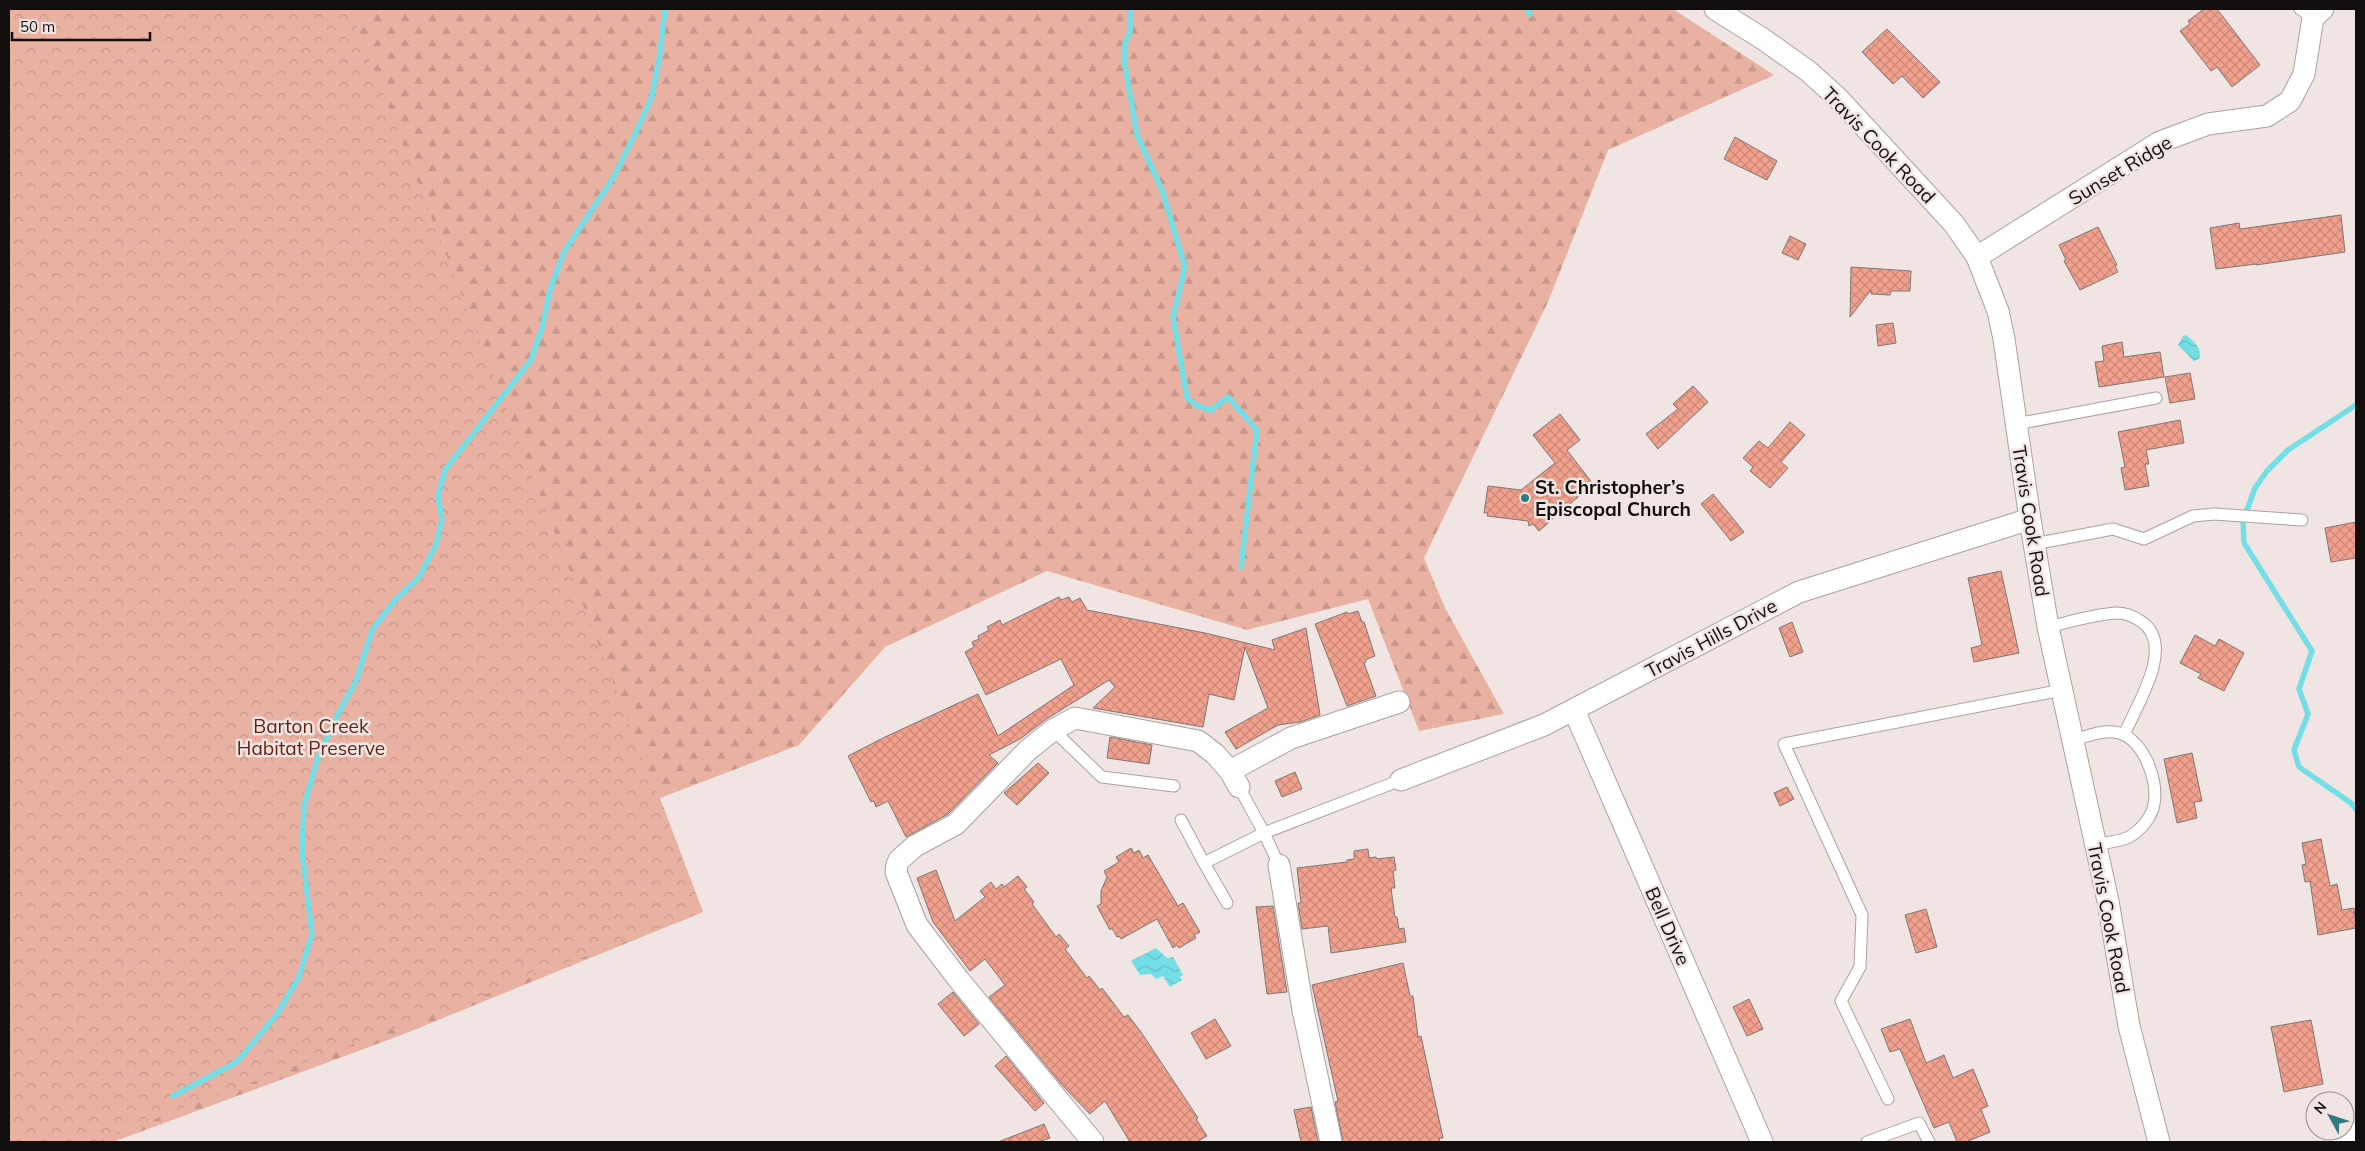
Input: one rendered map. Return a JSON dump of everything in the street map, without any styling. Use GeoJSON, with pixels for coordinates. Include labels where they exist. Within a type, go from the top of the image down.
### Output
{"type":"FeatureCollection","features":[{"type":"Feature","properties":{"kind":"street","name":"Travis Cook Road"},"geometry":{"type":"LineString","coordinates":[[1715,9],[1778,50],[1808,72],[1838,98],[1954,224],[1978,257],[1998,311],[2048,627],[2108,901],[2128,1026],[2159,1142]]}},
{"type":"Feature","properties":{"kind":"street","name":"Sunset Ridge"},"geometry":{"type":"LineString","coordinates":[[1978,257],[2160,142],[2208,124],[2266,116],[2290,101],[2304,74],[2312,12]]}},
{"type":"Feature","properties":{"kind":"street","name":"Travis Hills Drive"},"geometry":{"type":"LineString","coordinates":[[1401,780],[1544,725],[1799,592],[2030,519]]}},
{"type":"Feature","properties":{"kind":"street"},"geometry":{"type":"LineString","coordinates":[[1092,1142],[965,988],[917,924],[896,872],[899,860],[915,846],[956,824],[1028,750],[1053,730],[1076,718],[1198,741],[1215,754],[1235,779],[1291,738],[1399,702]]}},
{"type":"Feature","properties":{"kind":"street","name":"Bell Drive"},"geometry":{"type":"LineString","coordinates":[[1574,710],[1762,1142]]}},
{"type":"Feature","properties":{"kind":"street"},"geometry":{"type":"LineString","coordinates":[[1279,865],[1303,1010],[1331,1142]]}},
{"type":"Feature","properties":{"kind":"street"},"geometry":{"type":"LineString","coordinates":[[2338,1142],[2356,1137]]}},
{"type":"Feature","properties":{"kind":"lane"},"geometry":{"type":"LineString","coordinates":[[2016,424],[2156,398]]}},
{"type":"Feature","properties":{"kind":"lane"},"geometry":{"type":"LineString","coordinates":[[2034,544],[2113,529],[2144,539],[2193,516],[2214,514],[2302,520]]}},
{"type":"Feature","properties":{"kind":"lane"},"geometry":{"type":"LineString","coordinates":[[2048,627],[2117,613],[2132,616],[2152,631],[2156,647],[2151,675],[2124,735]]}},
{"type":"Feature","properties":{"kind":"lane"},"geometry":{"type":"LineString","coordinates":[[1888,1099],[1841,1001],[1860,966],[1862,915],[1784,744],[2062,690]]}},
{"type":"Feature","properties":{"kind":"lane"},"geometry":{"type":"LineString","coordinates":[[1053,730],[1102,777],[1174,786]]}},
{"type":"Feature","properties":{"kind":"lane"},"geometry":{"type":"LineString","coordinates":[[2073,740],[2108,732],[2124,735],[2135,744],[2150,769],[2154,788],[2154,803],[2145,823],[2137,831],[2121,840],[2095,844]]}},
{"type":"Feature","properties":{"kind":"lane"},"geometry":{"type":"LineString","coordinates":[[1235,779],[1279,865]]}},
{"type":"Feature","properties":{"kind":"lane"},"geometry":{"type":"LineString","coordinates":[[1204,863],[1264,833],[1401,780]]}},
{"type":"Feature","properties":{"kind":"lane"},"geometry":{"type":"LineString","coordinates":[[1181,820],[1227,903]]}},
{"type":"Feature","properties":{"kind":"lane"},"geometry":{"type":"LineString","coordinates":[[1867,1142],[1919,1122],[1929,1142]]}},
{"type":"Feature","properties":{"kind":"green space"},"geometry":{"type":"Polygon","coordinates":[[[9,9],[1673,9],[1774,75],[1608,150],[1548,302],[1424,558],[1445,608],[1504,714],[1419,731],[1368,599],[1247,630],[1047,571],[885,647],[799,745],[660,798],[703,912],[404,1034],[113,1142],[9,1142],[9,9]]]}},
{"type":"Feature","properties":{"kind":"green space","name":"Barton Creek Habitat Preserve"},"geometry":{"type":"Polygon","coordinates":[[[9,9],[350,9],[703,912],[94,1142],[9,1142],[9,9]]]}},
{"type":"Feature","properties":{"kind":"water"},"geometry":{"type":"Polygon","coordinates":[[[2186,335],[2199,349],[2199,359],[2194,361],[2178,345],[2183,336],[2186,335]]]}},
{"type":"Feature","properties":{"kind":"water"},"geometry":{"type":"Polygon","coordinates":[[[1156,948],[1167,958],[1173,957],[1183,975],[1180,977],[1182,980],[1170,987],[1163,976],[1156,979],[1151,974],[1140,975],[1131,961],[1156,948]]]}},
{"type":"Feature","properties":{"kind":"building"},"geometry":{"type":"Polygon","coordinates":[[[2204,9],[2217,9],[2260,65],[2232,87],[2217,67],[2211,71],[2180,31],[2190,24],[2188,21],[2204,9]]]}},
{"type":"Feature","properties":{"kind":"building"},"geometry":{"type":"Polygon","coordinates":[[[1887,29],[1940,82],[1923,98],[1902,76],[1893,84],[1862,52],[1887,29]]]}},
{"type":"Feature","properties":{"kind":"building"},"geometry":{"type":"Polygon","coordinates":[[[1735,137],[1777,161],[1767,180],[1724,159],[1735,137]]]}},
{"type":"Feature","properties":{"kind":"building"},"geometry":{"type":"Polygon","coordinates":[[[2341,215],[2345,252],[2216,269],[2210,228],[2239,223],[2240,229],[2341,215]]]}},
{"type":"Feature","properties":{"kind":"building"},"geometry":{"type":"Polygon","coordinates":[[[2098,227],[2117,265],[2115,266],[2118,272],[2080,290],[2064,261],[2066,260],[2059,245],[2098,227]]]}},
{"type":"Feature","properties":{"kind":"building"},"geometry":{"type":"Polygon","coordinates":[[[1790,236],[1806,244],[1798,260],[1782,253],[1790,236]]]}},
{"type":"Feature","properties":{"kind":"building"},"geometry":{"type":"Polygon","coordinates":[[[1851,267],[1911,271],[1910,291],[1891,291],[1890,295],[1871,294],[1871,290],[1850,317],[1851,267]]]}},
{"type":"Feature","properties":{"kind":"building"},"geometry":{"type":"Polygon","coordinates":[[[1893,323],[1896,343],[1878,346],[1876,325],[1893,323]]]}},
{"type":"Feature","properties":{"kind":"building"},"geometry":{"type":"Polygon","coordinates":[[[2122,342],[2124,357],[2160,352],[2164,377],[2099,387],[2095,362],[2104,361],[2102,346],[2122,342]]]}},
{"type":"Feature","properties":{"kind":"building"},"geometry":{"type":"Polygon","coordinates":[[[2190,373],[2195,399],[2170,403],[2165,377],[2190,373]]]}},
{"type":"Feature","properties":{"kind":"building"},"geometry":{"type":"Polygon","coordinates":[[[1693,386],[1708,402],[1658,449],[1646,434],[1678,409],[1673,404],[1693,386]]]}},
{"type":"Feature","properties":{"kind":"building"},"geometry":{"type":"Polygon","coordinates":[[[1560,414],[1580,440],[1567,450],[1593,484],[1539,531],[1533,524],[1529,526],[1528,521],[1487,516],[1488,513],[1484,513],[1488,486],[1521,490],[1555,463],[1533,435],[1560,414]]]}},
{"type":"Feature","properties":{"kind":"building"},"geometry":{"type":"Polygon","coordinates":[[[2180,420],[2184,443],[2146,450],[2149,464],[2145,464],[2149,486],[2125,490],[2121,468],[2125,467],[2118,432],[2180,420]]]}},
{"type":"Feature","properties":{"kind":"building"},"geometry":{"type":"Polygon","coordinates":[[[1790,422],[1805,435],[1781,462],[1788,468],[1770,488],[1750,471],[1753,467],[1743,458],[1759,441],[1768,448],[1790,422]]]}},
{"type":"Feature","properties":{"kind":"building"},"geometry":{"type":"Polygon","coordinates":[[[1713,494],[1744,532],[1731,541],[1701,504],[1713,494]]]}},
{"type":"Feature","properties":{"kind":"building"},"geometry":{"type":"Polygon","coordinates":[[[2356,522],[2356,558],[2331,562],[2325,528],[2356,522]]]}},
{"type":"Feature","properties":{"kind":"building"},"geometry":{"type":"Polygon","coordinates":[[[2001,571],[2019,653],[1974,662],[1971,648],[1982,645],[1968,578],[2001,571]]]}},
{"type":"Feature","properties":{"kind":"building"},"geometry":{"type":"Polygon","coordinates":[[[1059,597],[1061,600],[1069,597],[1072,602],[1080,598],[1087,610],[1205,633],[1275,650],[1272,640],[1306,628],[1320,715],[1300,722],[1278,725],[1236,749],[1225,732],[1268,708],[1245,647],[1234,700],[1209,694],[1203,727],[1093,708],[1115,687],[1109,680],[1045,720],[1020,739],[989,755],[998,763],[948,814],[906,837],[888,801],[876,807],[874,801],[871,802],[848,756],[978,694],[998,736],[1074,685],[1061,659],[986,695],[965,652],[974,647],[972,642],[979,639],[978,636],[989,630],[987,627],[1000,620],[1002,625],[1059,597]]]}},
{"type":"Feature","properties":{"kind":"building"},"geometry":{"type":"Polygon","coordinates":[[[1358,611],[1362,622],[1364,622],[1375,656],[1365,660],[1366,662],[1364,663],[1376,696],[1347,706],[1315,624],[1347,612],[1348,614],[1358,611]]]}},
{"type":"Feature","properties":{"kind":"building"},"geometry":{"type":"Polygon","coordinates":[[[1792,622],[1803,652],[1790,657],[1779,628],[1792,622]]]}},
{"type":"Feature","properties":{"kind":"building"},"geometry":{"type":"Polygon","coordinates":[[[2195,635],[2215,646],[2219,639],[2244,653],[2224,691],[2198,678],[2201,674],[2180,663],[2195,635]]]}},
{"type":"Feature","properties":{"kind":"building"},"geometry":{"type":"Polygon","coordinates":[[[1110,737],[1152,745],[1149,764],[1107,758],[1110,737]]]}},
{"type":"Feature","properties":{"kind":"building"},"geometry":{"type":"Polygon","coordinates":[[[2192,753],[2202,801],[2194,802],[2197,818],[2177,823],[2164,759],[2192,753]]]}},
{"type":"Feature","properties":{"kind":"building"},"geometry":{"type":"Polygon","coordinates":[[[1038,763],[1049,773],[1017,805],[1004,793],[1038,763]]]}},
{"type":"Feature","properties":{"kind":"building"},"geometry":{"type":"Polygon","coordinates":[[[1295,772],[1302,789],[1282,797],[1275,781],[1295,772]]]}},
{"type":"Feature","properties":{"kind":"building"},"geometry":{"type":"Polygon","coordinates":[[[1787,787],[1794,799],[1780,806],[1774,793],[1787,787]]]}},
{"type":"Feature","properties":{"kind":"building"},"geometry":{"type":"Polygon","coordinates":[[[2321,839],[2330,886],[2337,884],[2342,910],[2354,908],[2356,928],[2318,935],[2310,881],[2305,882],[2302,865],[2306,864],[2302,843],[2321,839]]]}},
{"type":"Feature","properties":{"kind":"building"},"geometry":{"type":"Polygon","coordinates":[[[1131,848],[1134,853],[1139,850],[1143,858],[1148,855],[1178,906],[1183,903],[1200,932],[1194,935],[1196,938],[1179,948],[1177,945],[1173,948],[1157,919],[1121,939],[1119,936],[1117,937],[1112,928],[1110,930],[1097,906],[1101,904],[1101,891],[1107,877],[1104,871],[1119,862],[1116,857],[1131,848]]]}},
{"type":"Feature","properties":{"kind":"building"},"geometry":{"type":"Polygon","coordinates":[[[1368,849],[1369,858],[1394,857],[1396,870],[1393,871],[1395,888],[1391,888],[1395,917],[1397,917],[1399,929],[1404,928],[1406,942],[1331,953],[1328,926],[1302,929],[1298,903],[1301,903],[1297,868],[1347,862],[1347,860],[1354,859],[1354,851],[1368,849]]]}},
{"type":"Feature","properties":{"kind":"building"},"geometry":{"type":"Polygon","coordinates":[[[936,870],[955,921],[985,897],[980,891],[991,882],[996,889],[1002,884],[1004,887],[1018,876],[1027,887],[1024,889],[1034,902],[1032,904],[1056,937],[1059,934],[1069,946],[1065,949],[1087,978],[1089,976],[1100,990],[1102,988],[1124,1017],[1128,1015],[1141,1032],[1198,1118],[1196,1119],[1207,1136],[1197,1142],[1130,1142],[1105,1101],[1090,1114],[1063,1086],[989,997],[1005,985],[985,959],[970,971],[933,922],[917,878],[936,870]]]}},
{"type":"Feature","properties":{"kind":"building"},"geometry":{"type":"Polygon","coordinates":[[[1273,906],[1287,992],[1267,994],[1256,907],[1273,906]]]}},
{"type":"Feature","properties":{"kind":"building"},"geometry":{"type":"Polygon","coordinates":[[[1926,909],[1937,947],[1916,953],[1905,915],[1926,909]]]}},
{"type":"Feature","properties":{"kind":"building"},"geometry":{"type":"Polygon","coordinates":[[[1403,963],[1410,996],[1413,996],[1418,1037],[1421,1036],[1443,1138],[1439,1138],[1440,1142],[1343,1142],[1335,1102],[1338,1101],[1312,985],[1403,963]]]}},
{"type":"Feature","properties":{"kind":"building"},"geometry":{"type":"Polygon","coordinates":[[[953,992],[979,1024],[964,1036],[938,1004],[953,992]]]}},
{"type":"Feature","properties":{"kind":"building"},"geometry":{"type":"Polygon","coordinates":[[[1749,999],[1763,1029],[1747,1036],[1733,1007],[1749,999]]]}},
{"type":"Feature","properties":{"kind":"building"},"geometry":{"type":"Polygon","coordinates":[[[1215,1019],[1231,1046],[1206,1059],[1191,1033],[1215,1019]]]}},
{"type":"Feature","properties":{"kind":"building"},"geometry":{"type":"Polygon","coordinates":[[[1910,1019],[1926,1063],[1944,1055],[1953,1078],[1973,1069],[1988,1106],[1981,1109],[1990,1132],[1966,1142],[1957,1142],[1949,1122],[1934,1128],[1900,1049],[1890,1052],[1881,1029],[1910,1019]]]}},
{"type":"Feature","properties":{"kind":"building"},"geometry":{"type":"Polygon","coordinates":[[[2311,1020],[2323,1084],[2284,1092],[2271,1027],[2311,1020]]]}},
{"type":"Feature","properties":{"kind":"building"},"geometry":{"type":"Polygon","coordinates":[[[1006,1056],[1044,1103],[1035,1111],[995,1066],[1006,1056]]]}},
{"type":"Feature","properties":{"kind":"building"},"geometry":{"type":"Polygon","coordinates":[[[1311,1107],[1318,1142],[1301,1142],[1294,1110],[1311,1107]]]}},
{"type":"Feature","properties":{"kind":"building"},"geometry":{"type":"Polygon","coordinates":[[[1044,1124],[1050,1138],[1038,1142],[998,1142],[1044,1124]]]}},
{"type":"Feature","properties":{"kind":"waterway"},"geometry":{"type":"LineString","coordinates":[[173,1096],[237,1062],[277,1014],[299,977],[312,934],[302,851],[304,806],[317,760],[337,716],[356,681],[372,630],[395,600],[419,577],[436,545],[442,519],[438,496],[445,470],[531,360],[542,328],[550,290],[564,252],[613,178],[652,96],[660,53],[665,9]]}},
{"type":"Feature","properties":{"kind":"waterway"},"geometry":{"type":"LineString","coordinates":[[1130,9],[1130,32],[1125,43],[1124,59],[1137,135],[1162,190],[1185,267],[1173,317],[1187,398],[1198,406],[1211,410],[1228,397],[1257,430],[1241,567]]}},
{"type":"Feature","properties":{"kind":"waterway"},"geometry":{"type":"LineString","coordinates":[[1527,9],[1530,14]]}},
{"type":"Feature","properties":{"kind":"waterway"},"geometry":{"type":"LineString","coordinates":[[2356,405],[2288,450],[2267,471],[2255,488],[2243,521],[2244,543],[2312,651],[2299,689],[2308,714],[2294,750],[2299,767],[2351,803],[2356,809]]}},
{"type":"Feature","properties":{"kind":"place","name":"St. Christopher’s Episcopal Church"},"geometry":{"type":"Point","coordinates":[1525,498]}}]}
